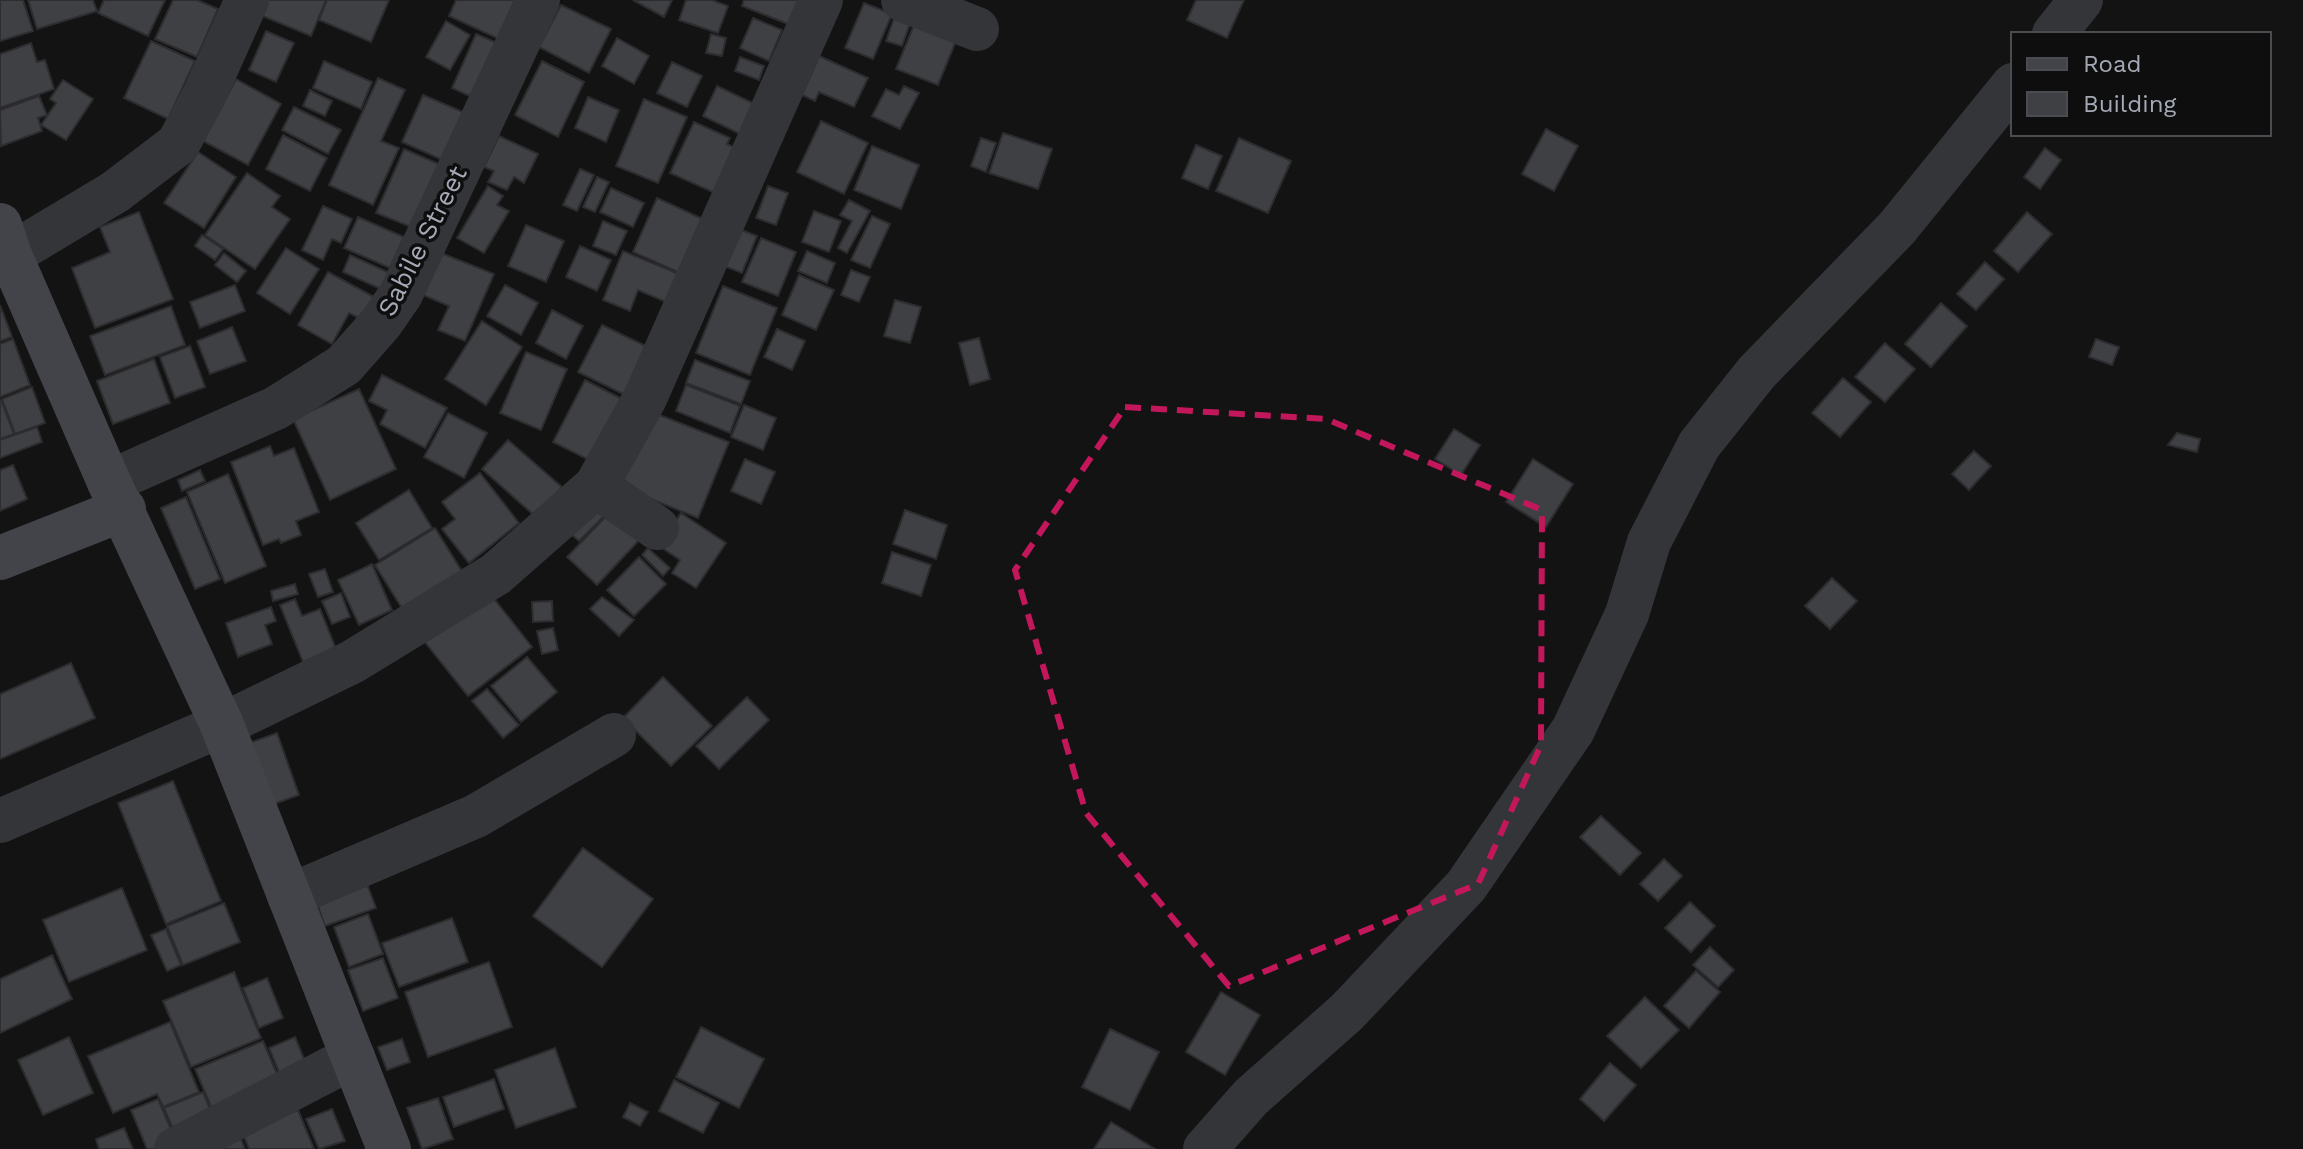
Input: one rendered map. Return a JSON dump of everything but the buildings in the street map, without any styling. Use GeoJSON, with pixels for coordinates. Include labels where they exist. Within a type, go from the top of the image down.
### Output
{"type":"FeatureCollection","features":[{"type":"Feature","properties":{"kind":"street"},"geometry":{"type":"LineString","coordinates":[[247,0],[204,96],[178,144],[115,192],[5,240],[116,495],[222,725],[389,1149]]}},
{"type":"Feature","properties":{"kind":"street","name":"Sabile Street"},"geometry":{"type":"LineString","coordinates":[[116,495],[276,408],[344,365],[381,323],[401,294],[538,0]]}},
{"type":"Feature","properties":{"kind":"street"},"geometry":{"type":"LineString","coordinates":[[0,821],[222,725],[352,662],[496,574],[596,486],[645,398],[821,0]]}},
{"type":"Feature","properties":{"kind":"street"},"geometry":{"type":"LineString","coordinates":[[903,0],[977,29]]}},
{"type":"Feature","properties":{"kind":"street"},"geometry":{"type":"LineString","coordinates":[[2056,32],[2081,0]]}},
{"type":"Feature","properties":{"kind":"street"},"geometry":{"type":"LineString","coordinates":[[1205,1149],[1251,1097],[1347,1012],[1466,886],[1573,730],[1627,614],[1649,542],[1699,445],[1757,372],[1897,228],[2011,87]]}},
{"type":"Feature","properties":{"kind":"street"},"geometry":{"type":"LineString","coordinates":[[596,486],[657,528]]}},
{"type":"Feature","properties":{"kind":"street"},"geometry":{"type":"LineString","coordinates":[[0,558],[116,495]]}},
{"type":"Feature","properties":{"kind":"street"},"geometry":{"type":"LineString","coordinates":[[289,896],[476,816],[614,735]]}},
{"type":"Feature","properties":{"kind":"street"},"geometry":{"type":"LineString","coordinates":[[176,1149],[353,1057]]}},
{"type":"Feature","properties":{"kind":"highlighted area"},"geometry":{"type":"Polygon","coordinates":[[[1125,407],[1326,419],[1542,510],[1541,745],[1478,884],[1229,986],[1086,813],[1015,570],[1125,407]]]}}]}
